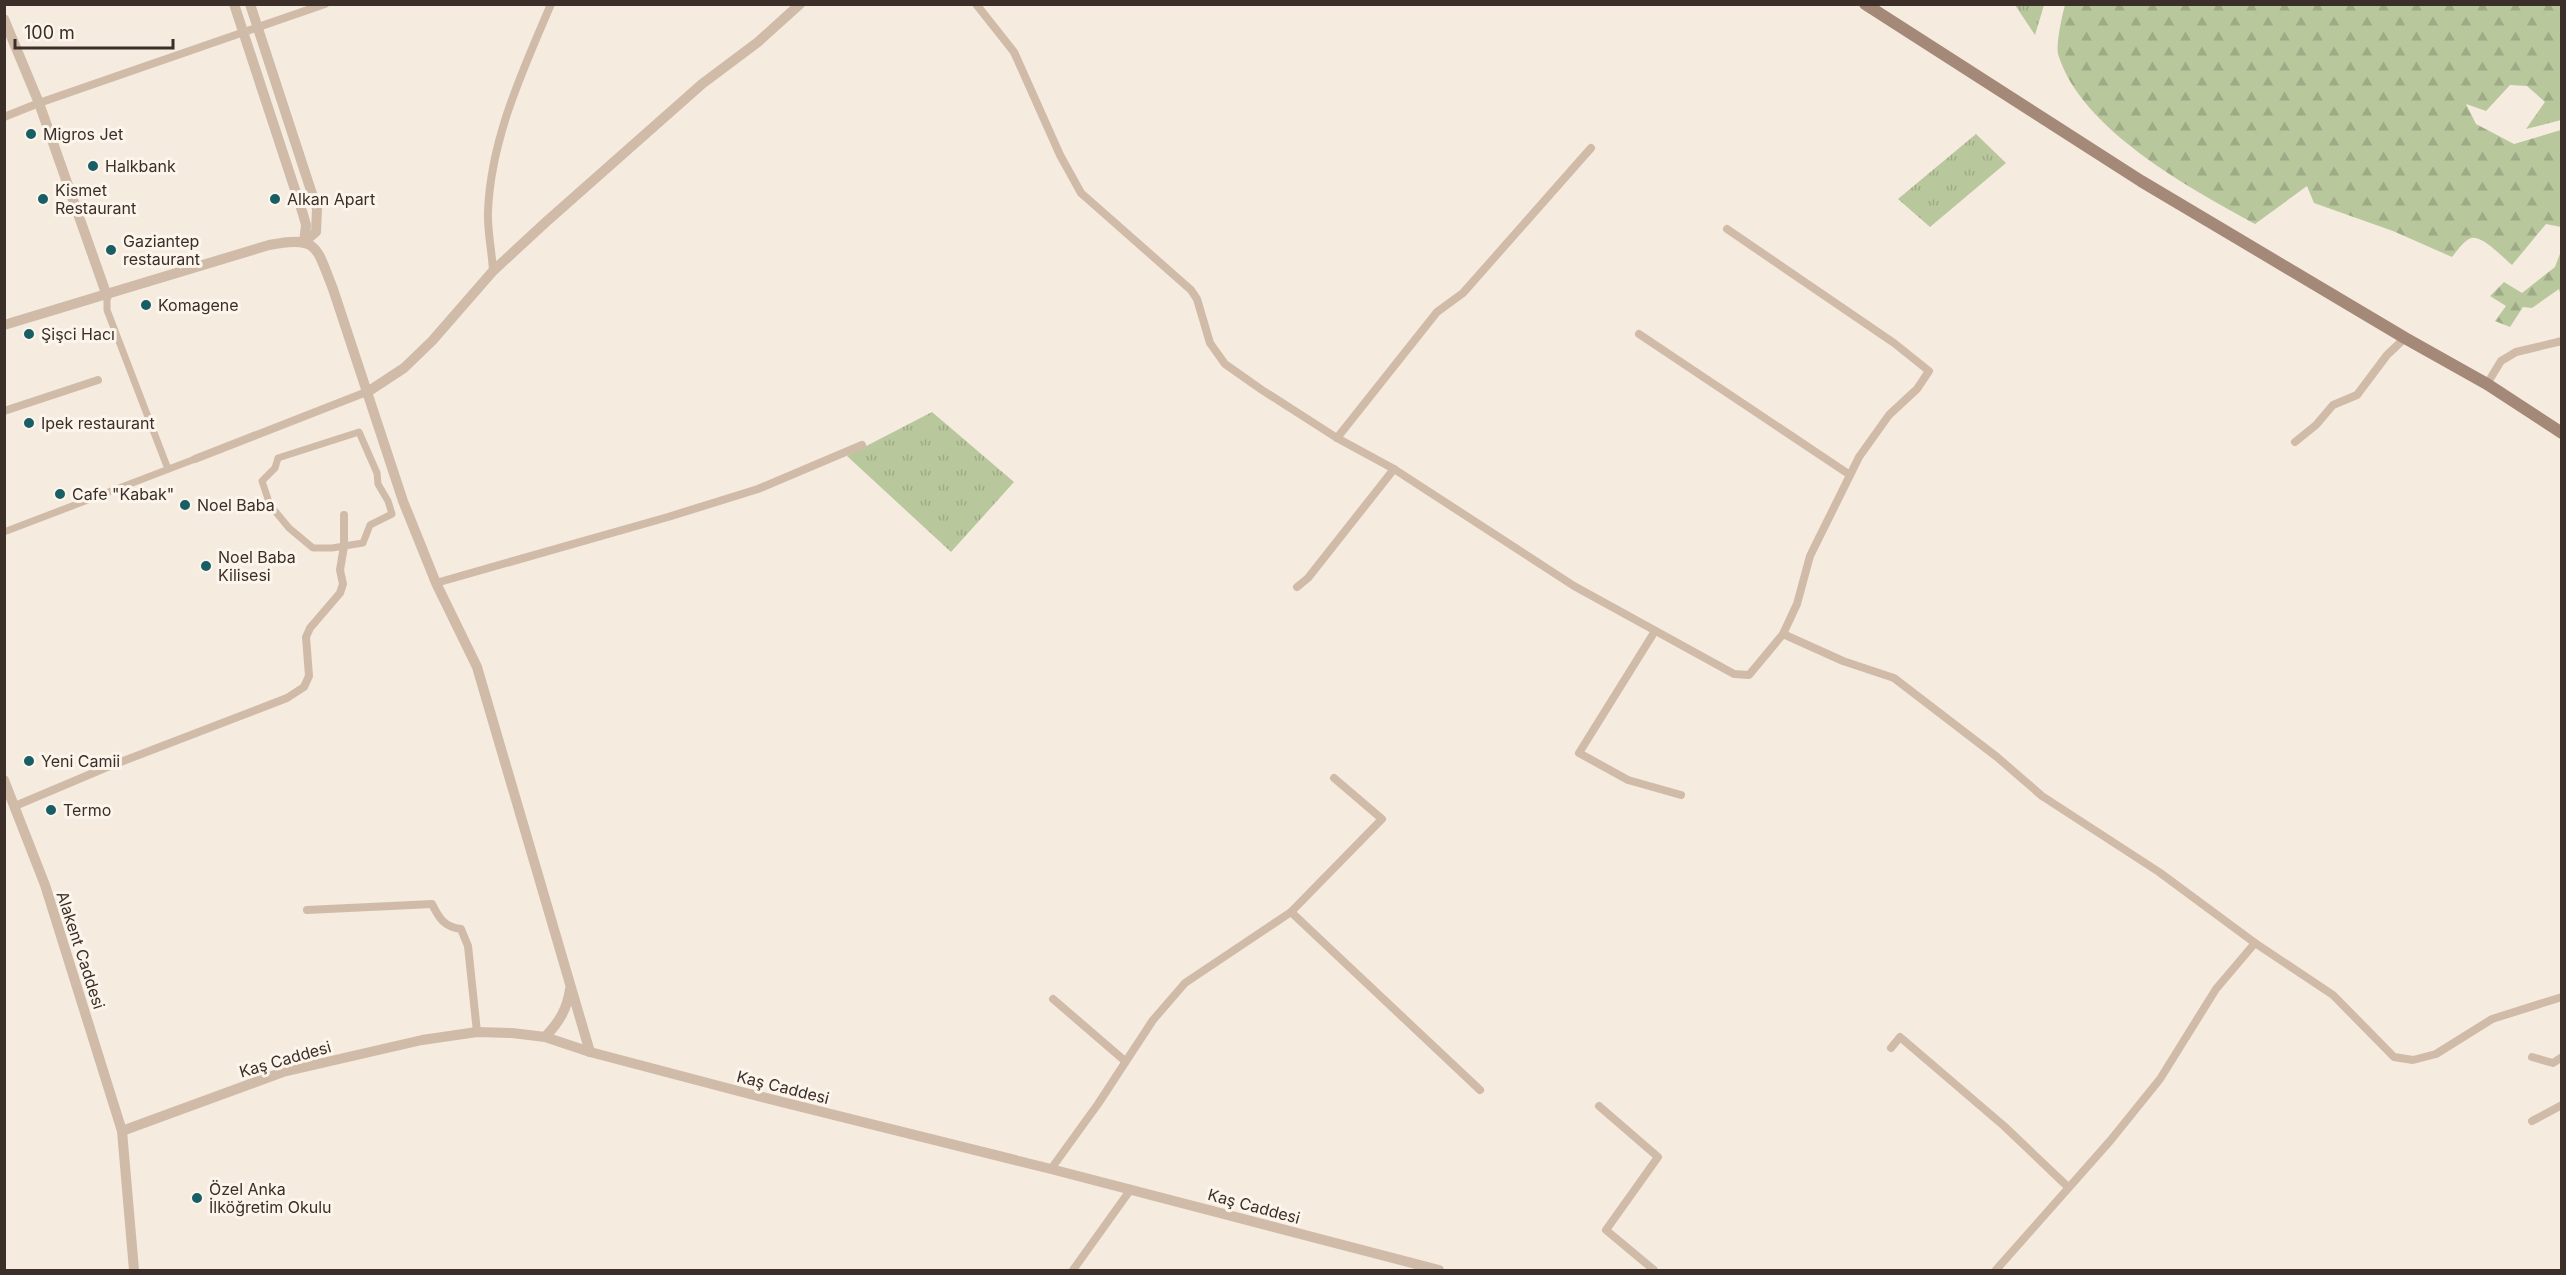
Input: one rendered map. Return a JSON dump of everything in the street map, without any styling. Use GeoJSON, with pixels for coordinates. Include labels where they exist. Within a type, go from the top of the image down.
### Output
{"type":"FeatureCollection","features":[{"type":"Feature","properties":{"kind":"main road"},"geometry":{"type":"LineString","coordinates":[[1865,4],[2141,181],[2560,429]]}},
{"type":"Feature","properties":{"kind":"street"},"geometry":{"type":"LineString","coordinates":[[234,4],[303,214],[306,225],[304,242]]}},
{"type":"Feature","properties":{"kind":"street"},"geometry":{"type":"LineString","coordinates":[[250,4],[316,209],[316,231],[304,242]]}},
{"type":"Feature","properties":{"kind":"street"},"geometry":{"type":"LineString","coordinates":[[4,117],[325,4]]}},
{"type":"Feature","properties":{"kind":"street"},"geometry":{"type":"LineString","coordinates":[[493,271],[488,213],[491,177],[511,97],[551,4]]}},
{"type":"Feature","properties":{"kind":"street"},"geometry":{"type":"LineString","coordinates":[[4,532],[369,391],[404,368],[432,341],[493,271],[702,84],[758,42],[800,4]]}},
{"type":"Feature","properties":{"kind":"street"},"geometry":{"type":"LineString","coordinates":[[976,4],[1014,52],[1060,155],[1082,193],[1191,290],[1197,299],[1210,343],[1225,364],[1337,438],[1394,469],[1574,586],[1734,674],[1749,675],[1783,634],[1797,604],[1809,556],[1859,457],[1889,415],[1917,389],[1929,371],[1894,344],[1727,229]]}},
{"type":"Feature","properties":{"kind":"street"},"geometry":{"type":"LineString","coordinates":[[4,19],[39,103],[107,296],[108,310],[168,469]]}},
{"type":"Feature","properties":{"kind":"street"},"geometry":{"type":"LineString","coordinates":[[1337,438],[1437,312],[1463,293],[1591,148]]}},
{"type":"Feature","properties":{"kind":"street"},"geometry":{"type":"LineString","coordinates":[[4,325],[107,296],[269,245],[297,240],[312,245],[320,256],[369,391],[404,501],[436,584],[477,667],[590,1052]]}},
{"type":"Feature","properties":{"kind":"street"},"geometry":{"type":"LineString","coordinates":[[1639,334],[1850,475]]}},
{"type":"Feature","properties":{"kind":"street"},"geometry":{"type":"LineString","coordinates":[[2295,442],[2316,425],[2333,405],[2357,395],[2387,355],[2405,338]]}},
{"type":"Feature","properties":{"kind":"street"},"geometry":{"type":"LineString","coordinates":[[2487,384],[2501,361],[2516,352],[2562,341]]}},
{"type":"Feature","properties":{"kind":"street"},"geometry":{"type":"LineString","coordinates":[[4,411],[98,380]]}},
{"type":"Feature","properties":{"kind":"street"},"geometry":{"type":"LineString","coordinates":[[359,432],[392,514],[370,525],[363,543],[344,546],[313,548],[289,528],[270,505],[262,481],[275,468],[278,458],[359,432]]}},
{"type":"Feature","properties":{"kind":"street"},"geometry":{"type":"LineString","coordinates":[[436,584],[668,518],[758,489],[862,445]]}},
{"type":"Feature","properties":{"kind":"street"},"geometry":{"type":"LineString","coordinates":[[1296,587],[1308,578],[1394,469]]}},
{"type":"Feature","properties":{"kind":"street"},"geometry":{"type":"LineString","coordinates":[[15,806],[105,768],[287,698],[304,687],[309,676],[306,638],[310,628],[340,593],[343,585],[340,570],[344,546],[344,515]]}},
{"type":"Feature","properties":{"kind":"street"},"geometry":{"type":"LineString","coordinates":[[1655,631],[1579,753],[1628,780],[1681,795]]}},
{"type":"Feature","properties":{"kind":"street"},"geometry":{"type":"LineString","coordinates":[[1783,634],[1843,661],[1894,678],[1997,757],[2042,796],[2159,872],[2255,943],[2333,995],[2394,1058],[2413,1060],[2436,1054],[2492,1019],[2562,997]]}},
{"type":"Feature","properties":{"kind":"street"},"geometry":{"type":"LineString","coordinates":[[1051,1169],[1098,1104],[1153,1020],[1185,983],[1291,912],[1382,819],[1334,778]]}},
{"type":"Feature","properties":{"kind":"street","name":"Alakent Caddesi"},"geometry":{"type":"LineString","coordinates":[[4,780],[45,885],[122,1131],[134,1270]]}},
{"type":"Feature","properties":{"kind":"street"},"geometry":{"type":"LineString","coordinates":[[307,910],[432,904],[441,920],[451,928],[461,929],[468,946],[477,1032]]}},
{"type":"Feature","properties":{"kind":"street"},"geometry":{"type":"LineString","coordinates":[[1291,912],[1480,1090]]}},
{"type":"Feature","properties":{"kind":"street"},"geometry":{"type":"LineString","coordinates":[[1996,1270],[2110,1141],[2160,1079],[2216,989],[2255,943]]}},
{"type":"Feature","properties":{"kind":"street"},"geometry":{"type":"LineString","coordinates":[[545,1037],[559,1022],[568,1005],[571,983]]}},
{"type":"Feature","properties":{"kind":"street"},"geometry":{"type":"LineString","coordinates":[[1053,999],[1125,1061]]}},
{"type":"Feature","properties":{"kind":"street","name":"Kaş Caddesi"},"geometry":{"type":"LineString","coordinates":[[122,1131],[283,1072],[422,1040],[477,1032],[545,1037],[590,1052],[1131,1189],[1439,1270]]}},
{"type":"Feature","properties":{"kind":"street"},"geometry":{"type":"LineString","coordinates":[[1891,1048],[1900,1037],[2004,1126],[2068,1187]]}},
{"type":"Feature","properties":{"kind":"street"},"geometry":{"type":"LineString","coordinates":[[2532,1057],[2553,1063],[2562,1070]]}},
{"type":"Feature","properties":{"kind":"street"},"geometry":{"type":"LineString","coordinates":[[2553,1063],[2562,1057]]}},
{"type":"Feature","properties":{"kind":"street"},"geometry":{"type":"LineString","coordinates":[[2532,1121],[2562,1105]]}},
{"type":"Feature","properties":{"kind":"street"},"geometry":{"type":"LineString","coordinates":[[1599,1106],[1658,1158],[1606,1230],[1654,1270]]}},
{"type":"Feature","properties":{"kind":"street"},"geometry":{"type":"LineString","coordinates":[[1073,1270],[1131,1189]]}},
{"type":"Feature","properties":{"kind":"green space"},"geometry":{"type":"Polygon","coordinates":[[[2015,5],[2044,5],[2035,35],[2015,5]]]}},
{"type":"Feature","properties":{"kind":"green space"},"geometry":{"type":"Polygon","coordinates":[[[2065,5],[2561,5],[2561,120],[2526,129],[2545,102],[2527,86],[2510,85],[2486,111],[2466,104],[2476,124],[2514,144],[2561,130],[2561,227],[2546,224],[2512,265],[2485,242],[2474,238],[2464,243],[2452,257],[2393,231],[2314,203],[2307,186],[2255,224],[2200,193],[2141,154],[2113,132],[2089,108],[2070,82],[2058,54],[2065,5]]]}},
{"type":"Feature","properties":{"kind":"green space"},"geometry":{"type":"Polygon","coordinates":[[[1976,134],[2006,163],[1930,227],[1898,199],[1976,134]]]}},
{"type":"Feature","properties":{"kind":"green space"},"geometry":{"type":"Polygon","coordinates":[[[2561,251],[2561,297],[2559,289],[2532,308],[2523,307],[2510,327],[2495,321],[2506,306],[2490,296],[2504,282],[2522,293],[2555,267],[2561,251]]]}},
{"type":"Feature","properties":{"kind":"green space"},"geometry":{"type":"Polygon","coordinates":[[[932,412],[1014,482],[951,552],[847,456],[932,412]]]}},
{"type":"Feature","properties":{"kind":"place","name":"Migros Jet"},"geometry":{"type":"Point","coordinates":[31,134]}},
{"type":"Feature","properties":{"kind":"place","name":"Halkbank"},"geometry":{"type":"Point","coordinates":[93,166]}},
{"type":"Feature","properties":{"kind":"place","name":"Kismet Restaurant"},"geometry":{"type":"Point","coordinates":[43,199]}},
{"type":"Feature","properties":{"kind":"place","name":"Alkan Apart"},"geometry":{"type":"Point","coordinates":[275,199]}},
{"type":"Feature","properties":{"kind":"place","name":"Gaziantep restaurant"},"geometry":{"type":"Point","coordinates":[111,250]}},
{"type":"Feature","properties":{"kind":"place","name":"Komagene"},"geometry":{"type":"Point","coordinates":[146,305]}},
{"type":"Feature","properties":{"kind":"place","name":"Şişci Hacı"},"geometry":{"type":"Point","coordinates":[29,334]}},
{"type":"Feature","properties":{"kind":"place","name":"Ipek restaurant"},"geometry":{"type":"Point","coordinates":[29,423]}},
{"type":"Feature","properties":{"kind":"place","name":"Cafe \"Kabak\""},"geometry":{"type":"Point","coordinates":[60,494]}},
{"type":"Feature","properties":{"kind":"place","name":"Noel Baba"},"geometry":{"type":"Point","coordinates":[185,505]}},
{"type":"Feature","properties":{"kind":"place","name":"Noel Baba Kilisesi"},"geometry":{"type":"Point","coordinates":[206,566]}},
{"type":"Feature","properties":{"kind":"place","name":"Yeni Camii"},"geometry":{"type":"Point","coordinates":[29,761]}},
{"type":"Feature","properties":{"kind":"place","name":"Termo"},"geometry":{"type":"Point","coordinates":[51,810]}},
{"type":"Feature","properties":{"kind":"place","name":"Özel Anka İlköğretim Okulu"},"geometry":{"type":"Point","coordinates":[197,1198]}}]}
